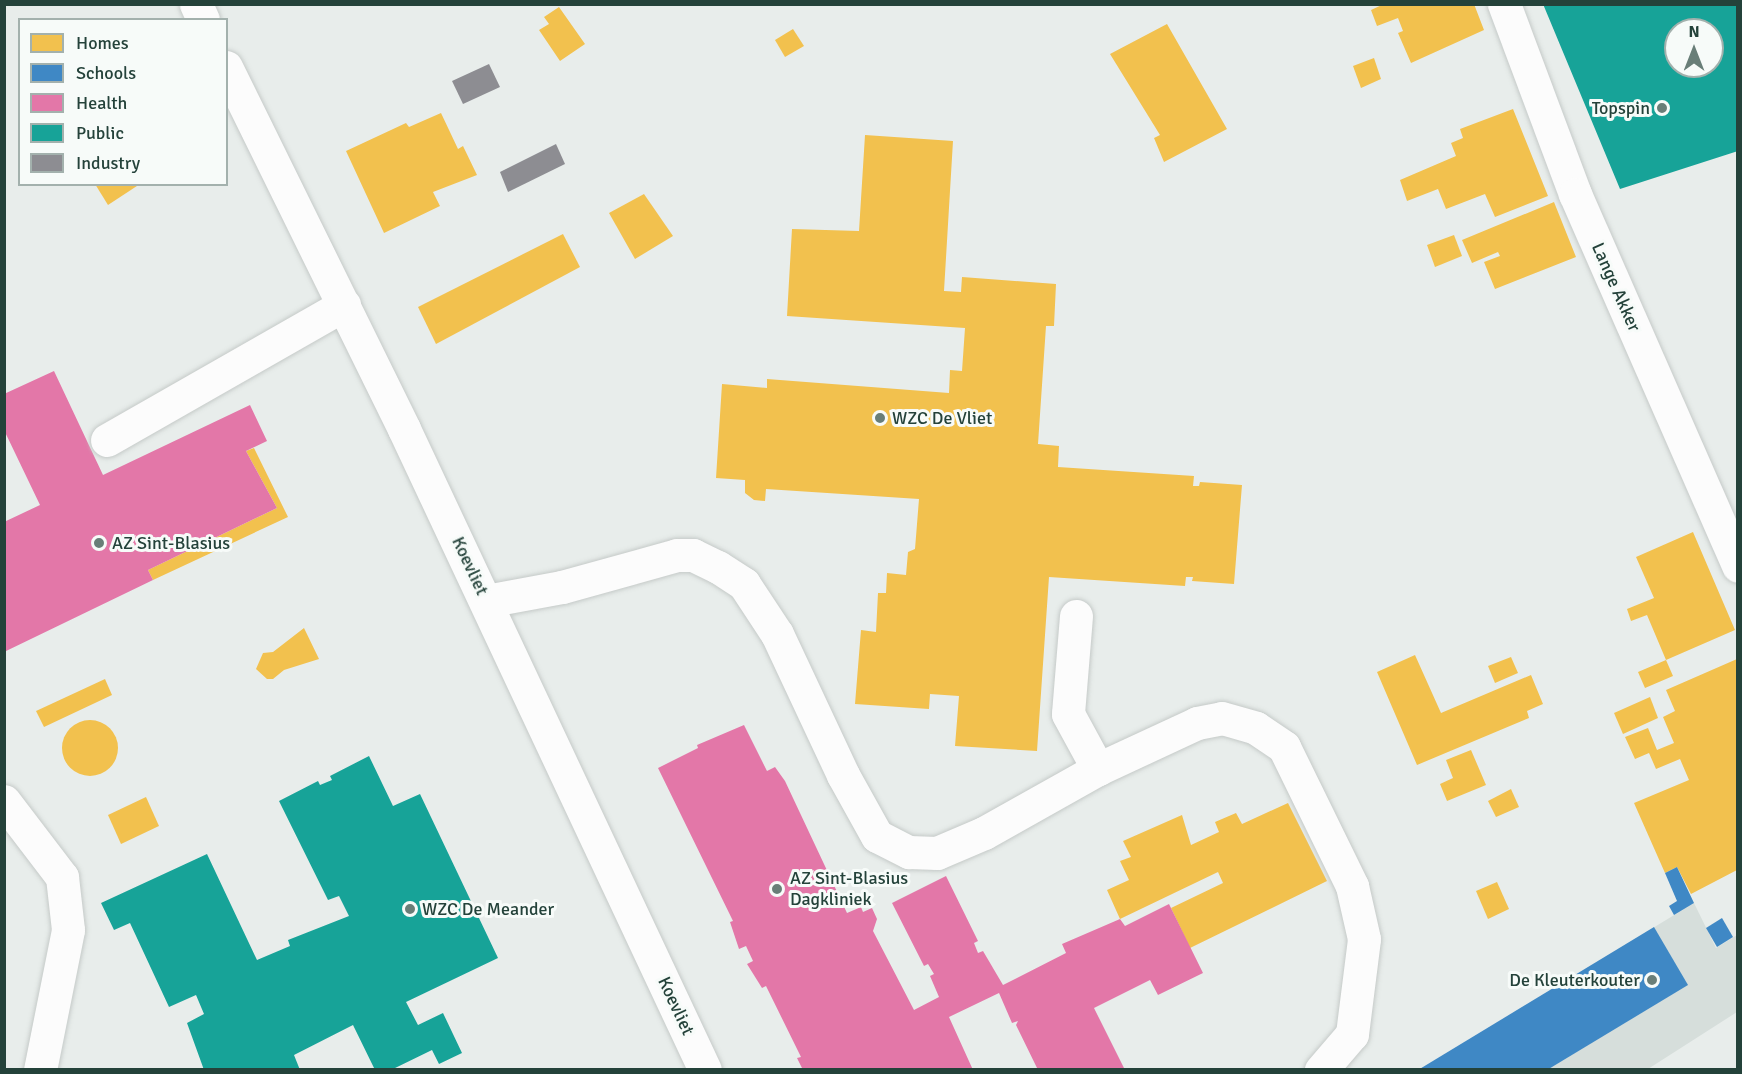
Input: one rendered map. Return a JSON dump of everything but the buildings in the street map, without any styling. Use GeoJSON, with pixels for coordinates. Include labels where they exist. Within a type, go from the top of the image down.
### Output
{"type":"FeatureCollection","features":[{"type":"Feature","properties":{"kind":"street"},"geometry":{"type":"LineString","coordinates":[[196,4],[202,18]]}},
{"type":"Feature","properties":{"kind":"street","name":"Lange Akker"},"geometry":{"type":"LineString","coordinates":[[1504,4],[1575,194],[1737,566]]}},
{"type":"Feature","properties":{"kind":"street","name":"Koevliet"},"geometry":{"type":"LineString","coordinates":[[228,71],[344,305],[486,601],[705,1070]]}},
{"type":"Feature","properties":{"kind":"street"},"geometry":{"type":"LineString","coordinates":[[107,440],[344,305]]}},
{"type":"Feature","properties":{"kind":"street"},"geometry":{"type":"LineString","coordinates":[[486,601],[573,584],[677,555],[693,555],[718,567],[744,584],[777,634],[843,775],[877,836],[909,852],[937,853],[984,833],[1098,769],[1197,723],[1222,718],[1256,728],[1284,747],[1352,886],[1364,939],[1352,1034],[1321,1070]]}},
{"type":"Feature","properties":{"kind":"street"},"geometry":{"type":"LineString","coordinates":[[1076,616],[1068,714],[1098,769]]}},
{"type":"Feature","properties":{"kind":"street"},"geometry":{"type":"LineString","coordinates":[[4,801],[62,877],[68,930],[40,1070]]}},
{"type":"Feature","properties":{"kind":"shaded area","name":"De Kleuterkouter"},"geometry":{"type":"Polygon","coordinates":[[[1694,903],[1716,948],[1737,935],[1737,1012],[1648,1069],[1419,1070],[1694,903]]]}},
{"type":"Feature","properties":{"kind":"place","name":"Topspin"},"geometry":{"type":"Point","coordinates":[1662,108]}},
{"type":"Feature","properties":{"kind":"place","name":"WZC De Vliet"},"geometry":{"type":"Point","coordinates":[880,418]}},
{"type":"Feature","properties":{"kind":"place","name":"AZ Sint-Blasius"},"geometry":{"type":"Point","coordinates":[99,543]}},
{"type":"Feature","properties":{"kind":"place","name":"AZ Sint-Blasius Dagkliniek"},"geometry":{"type":"Point","coordinates":[777,889]}},
{"type":"Feature","properties":{"kind":"place","name":"WZC De Meander"},"geometry":{"type":"Point","coordinates":[410,909]}},
{"type":"Feature","properties":{"kind":"place","name":"De Kleuterkouter"},"geometry":{"type":"Point","coordinates":[1652,980]}}]}
